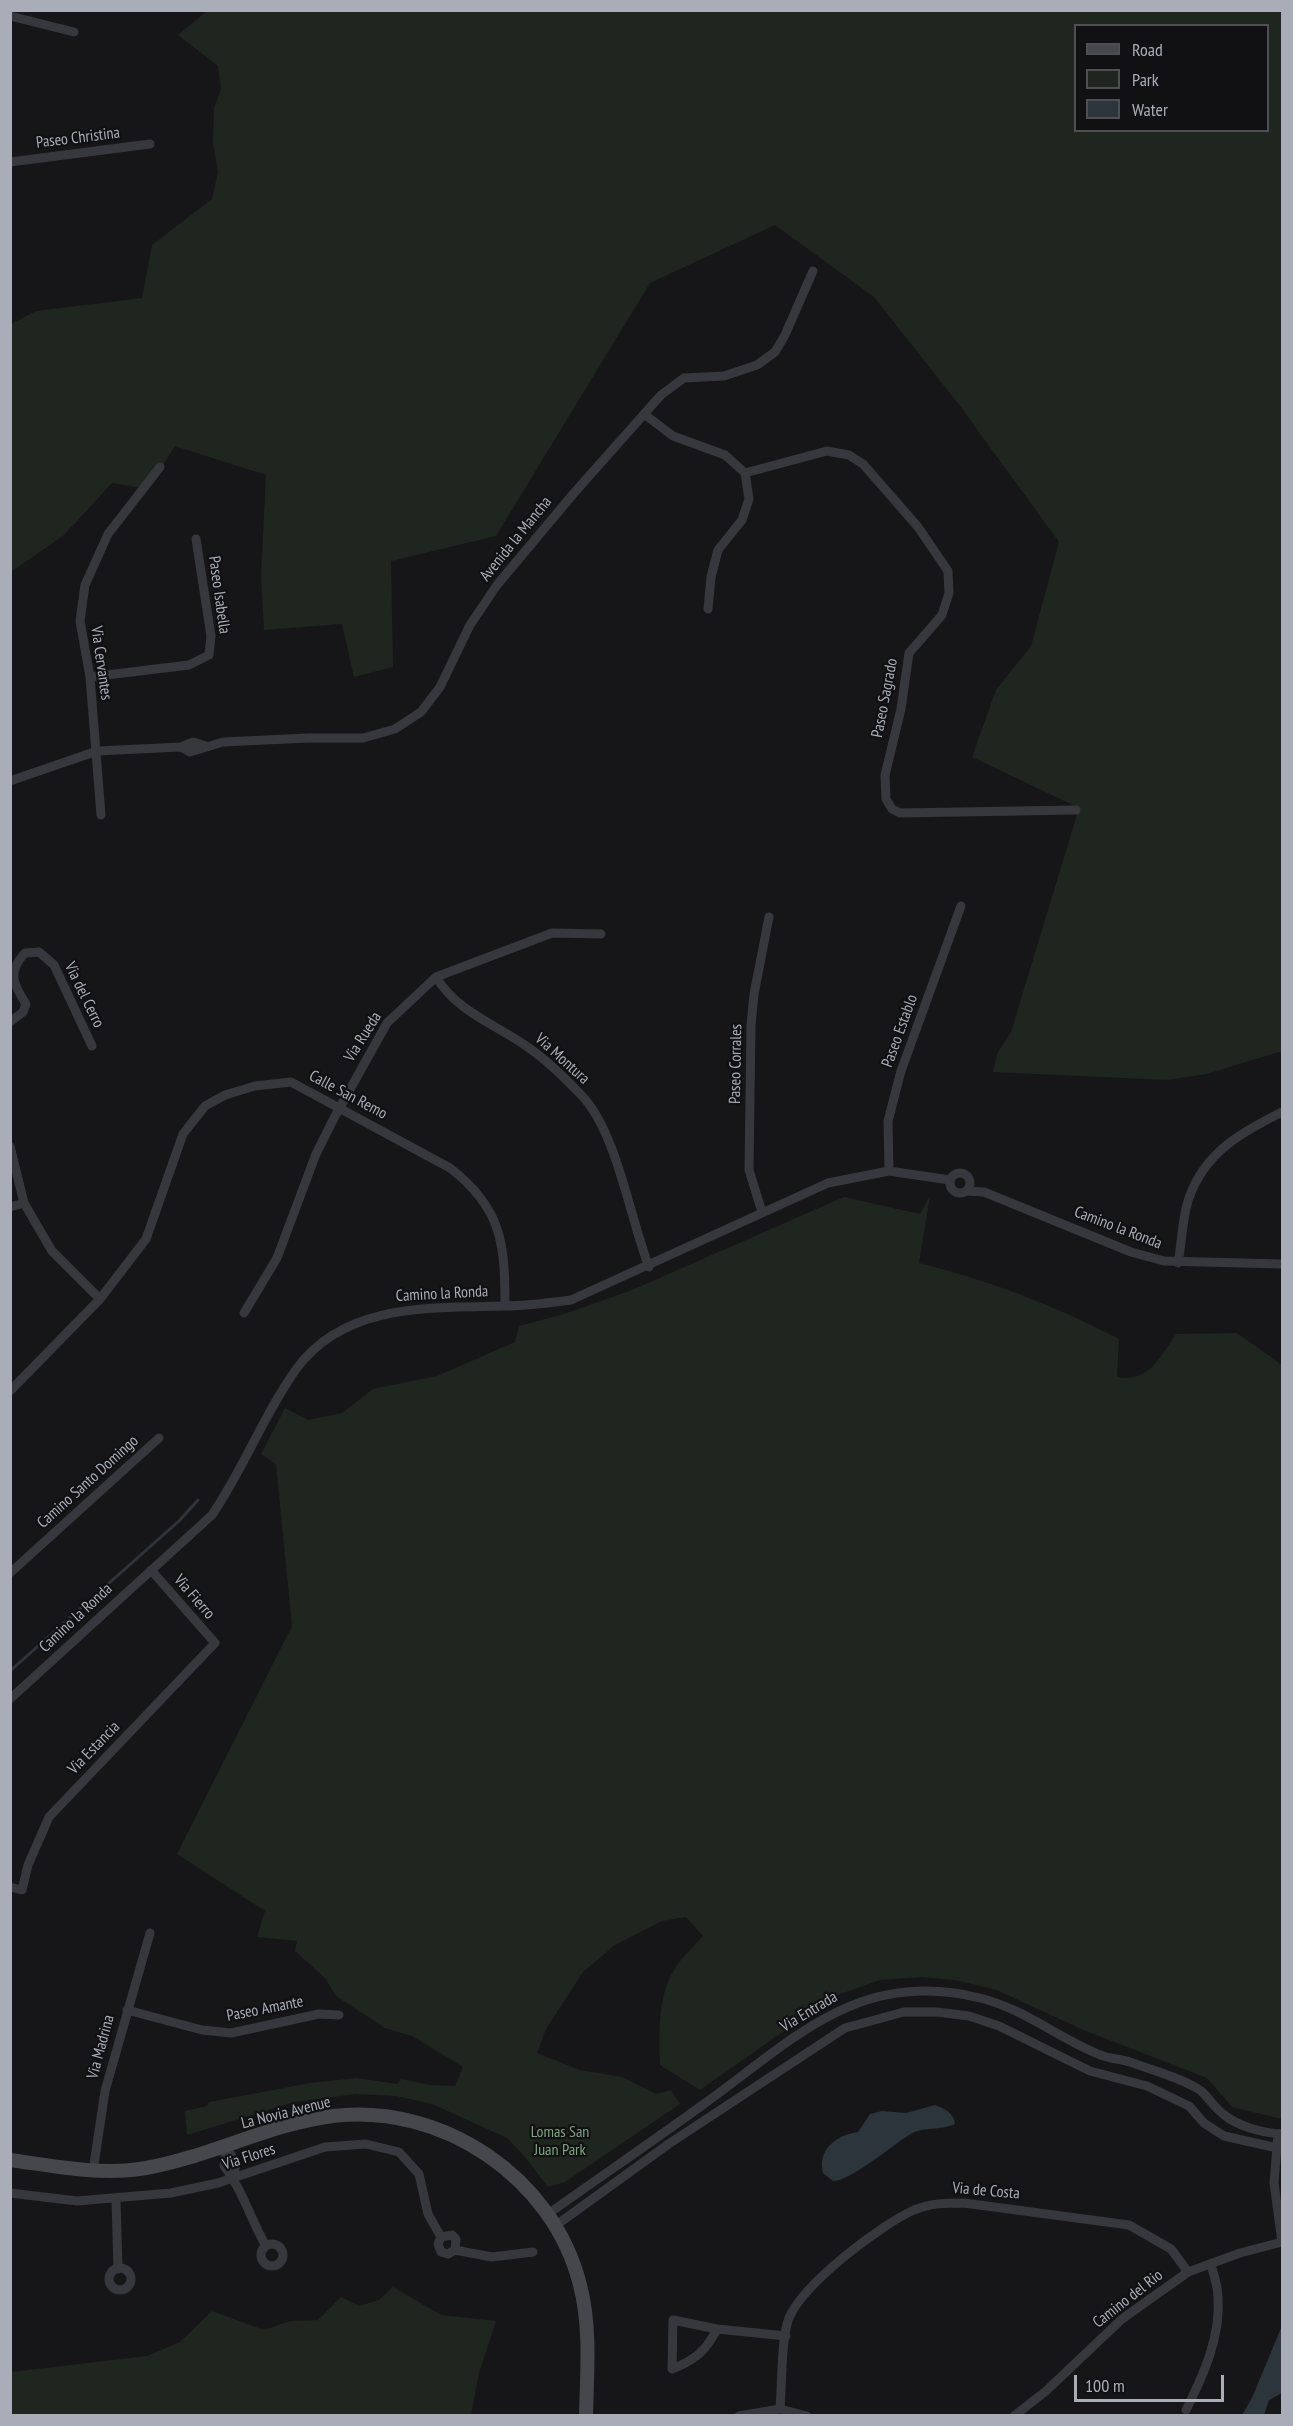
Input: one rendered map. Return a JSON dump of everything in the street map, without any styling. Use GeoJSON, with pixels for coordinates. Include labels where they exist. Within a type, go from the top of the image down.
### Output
{"type":"FeatureCollection","features":[{"type":"Feature","properties":{"kind":"main road","name":"La Novia Avenue"},"geometry":{"type":"LineString","coordinates":[[10,2160],[93,2171],[144,2169],[287,2126],[333,2116],[376,2115],[416,2122],[454,2135],[484,2152],[511,2172],[552,2220],[567,2248],[580,2285],[588,2352],[586,2415]]}},
{"type":"Feature","properties":{"kind":"street"},"geometry":{"type":"LineString","coordinates":[[10,16],[74,33]]}},
{"type":"Feature","properties":{"kind":"street","name":"Paseo Christina"},"geometry":{"type":"LineString","coordinates":[[10,162],[150,144]]}},
{"type":"Feature","properties":{"kind":"street","name":"Avenida la Mancha"},"geometry":{"type":"LineString","coordinates":[[10,781],[97,751],[181,747],[193,742],[206,746],[223,742],[363,738],[395,729],[422,712],[440,687],[470,625],[496,585],[644,414],[661,395],[684,378],[724,376],[757,366],[775,352],[786,335],[813,271]]}},
{"type":"Feature","properties":{"kind":"street"},"geometry":{"type":"LineString","coordinates":[[644,414],[673,436],[725,454],[745,473],[749,499],[742,520],[718,550],[711,577],[708,609]]}},
{"type":"Feature","properties":{"kind":"street","name":"Paseo Sagrado"},"geometry":{"type":"LineString","coordinates":[[745,473],[826,451],[849,454],[862,464],[918,527],[948,571],[949,593],[942,615],[909,653],[901,709],[885,775],[886,799],[891,809],[900,813],[1076,810]]}},
{"type":"Feature","properties":{"kind":"street","name":"Via Cervantes"},"geometry":{"type":"LineString","coordinates":[[101,815],[90,677],[80,621],[85,585],[108,534],[160,467]]}},
{"type":"Feature","properties":{"kind":"street","name":"Paseo Isabella"},"geometry":{"type":"LineString","coordinates":[[90,677],[189,665],[209,655],[211,636],[196,539]]}},
{"type":"Feature","properties":{"kind":"street","name":"Paseo Establo"},"geometry":{"type":"LineString","coordinates":[[889,1171],[888,1121],[901,1071],[961,906]]}},
{"type":"Feature","properties":{"kind":"street","name":"Paseo Corrales"},"geometry":{"type":"LineString","coordinates":[[762,1212],[749,1170],[751,1024],[754,994],[769,916]]}},
{"type":"Feature","properties":{"kind":"street","name":"Via Rueda"},"geometry":{"type":"LineString","coordinates":[[244,1313],[278,1258],[316,1154],[339,1107],[387,1023],[436,977],[552,933],[601,934]]}},
{"type":"Feature","properties":{"kind":"street","name":"Via del Cerro"},"geometry":{"type":"LineString","coordinates":[[10,1022],[23,1012],[26,1004],[14,985],[12,974],[16,962],[25,953],[39,952],[54,965],[92,1046]]}},
{"type":"Feature","properties":{"kind":"street","name":"Via Montura"},"geometry":{"type":"LineString","coordinates":[[436,977],[444,990],[465,1010],[530,1048],[584,1099],[607,1138],[649,1266]]}},
{"type":"Feature","properties":{"kind":"street","name":"Calle San Remo"},"geometry":{"type":"LineString","coordinates":[[10,1391],[100,1299],[146,1239],[183,1134],[205,1106],[225,1095],[255,1086],[291,1082],[450,1168],[480,1194],[496,1221],[502,1251],[505,1306]]}},
{"type":"Feature","properties":{"kind":"street"},"geometry":{"type":"LineString","coordinates":[[1178,1263],[1188,1200],[1208,1162],[1238,1134],[1282,1112]]}},
{"type":"Feature","properties":{"kind":"street"},"geometry":{"type":"LineString","coordinates":[[10,1146],[24,1203],[52,1251],[100,1299]]}},
{"type":"Feature","properties":{"kind":"street","name":"Camino la Ronda"},"geometry":{"type":"LineString","coordinates":[[10,1699],[212,1515],[230,1488],[280,1394],[318,1345],[347,1327],[390,1312],[451,1306],[505,1306],[571,1300],[828,1183],[889,1171],[950,1180],[959,1173],[984,1192],[1131,1252],[1178,1263],[1282,1264]]}},
{"type":"Feature","properties":{"kind":"street"},"geometry":{"type":"LineString","coordinates":[[966,1191],[969,1179]]}},
{"type":"Feature","properties":{"kind":"street","name":"Camino la Ronda"},"geometry":{"type":"LineString","coordinates":[[950,1180],[954,1191],[984,1192]]}},
{"type":"Feature","properties":{"kind":"street"},"geometry":{"type":"LineString","coordinates":[[10,1207],[24,1203]]}},
{"type":"Feature","properties":{"kind":"street","name":"Camino Santo Domingo"},"geometry":{"type":"LineString","coordinates":[[10,1573],[159,1438]]}},
{"type":"Feature","properties":{"kind":"street","name":"Via Fierro"},"geometry":{"type":"LineString","coordinates":[[151,1569],[215,1643]]}},
{"type":"Feature","properties":{"kind":"street","name":"Via Estancia"},"geometry":{"type":"LineString","coordinates":[[10,1887],[22,1890],[28,1865],[49,1817],[215,1643]]}},
{"type":"Feature","properties":{"kind":"street","name":"Via Madrina"},"geometry":{"type":"LineString","coordinates":[[93,2171],[100,2114],[127,2010],[150,1934]]}},
{"type":"Feature","properties":{"kind":"street","name":"Via Entrada"},"geometry":{"type":"LineString","coordinates":[[552,2220],[801,2031],[827,2015],[874,1997],[900,1993],[928,1991],[981,1998],[1012,2009],[1104,2057],[1124,2060],[1200,2091],[1233,2120],[1268,2134],[1280,2134]]}},
{"type":"Feature","properties":{"kind":"street","name":"Paseo Amante"},"geometry":{"type":"LineString","coordinates":[[127,2010],[202,2030],[231,2033],[319,2014],[339,2015]]}},
{"type":"Feature","properties":{"kind":"street","name":"Via Entrada"},"geometry":{"type":"LineString","coordinates":[[552,2220],[845,2028],[904,2012],[937,2012],[969,2016],[999,2026],[1090,2071],[1147,2086],[1190,2106],[1204,2124],[1224,2136],[1279,2149]]}},
{"type":"Feature","properties":{"kind":"street"},"geometry":{"type":"LineString","coordinates":[[1119,2079],[1124,2060]]}},
{"type":"Feature","properties":{"kind":"street"},"geometry":{"type":"LineString","coordinates":[[698,2108],[706,2119]]}},
{"type":"Feature","properties":{"kind":"street"},"geometry":{"type":"LineString","coordinates":[[1204,2124],[1217,2108]]}},
{"type":"Feature","properties":{"kind":"street","name":"Camino del Rio"},"geometry":{"type":"LineString","coordinates":[[1014,2415],[1046,2391],[1122,2319],[1188,2272],[1240,2253],[1282,2242],[1274,2183],[1280,2134]]}},
{"type":"Feature","properties":{"kind":"street","name":"Via Flores"},"geometry":{"type":"LineString","coordinates":[[10,2193],[77,2201],[171,2193],[233,2178],[325,2147],[366,2144],[399,2152],[419,2174],[428,2214],[441,2237]]}},
{"type":"Feature","properties":{"kind":"street"},"geometry":{"type":"LineString","coordinates":[[226,2146],[236,2164],[233,2178],[240,2198],[266,2246]]}},
{"type":"Feature","properties":{"kind":"street"},"geometry":{"type":"LineString","coordinates":[[116,2199],[118,2269]]}},
{"type":"Feature","properties":{"kind":"street","name":"Via de Costa"},"geometry":{"type":"LineString","coordinates":[[780,2409],[789,2319],[815,2282],[896,2219],[939,2202],[1040,2211],[1129,2225],[1171,2249],[1188,2272]]}},
{"type":"Feature","properties":{"kind":"street","name":"Via Flores"},"geometry":{"type":"LineString","coordinates":[[441,2237],[452,2235],[457,2245],[455,2250]]}},
{"type":"Feature","properties":{"kind":"street","name":"Via Flores"},"geometry":{"type":"LineString","coordinates":[[441,2237],[438,2244],[441,2252],[448,2254],[455,2250],[492,2257],[533,2252]]}},
{"type":"Feature","properties":{"kind":"street"},"geometry":{"type":"LineString","coordinates":[[1186,2410],[1207,2364],[1216,2332],[1218,2297],[1211,2265]]}},
{"type":"Feature","properties":{"kind":"street"},"geometry":{"type":"LineString","coordinates":[[717,2329],[709,2346],[696,2360],[672,2369],[673,2320],[717,2329],[786,2336]]}},
{"type":"Feature","properties":{"kind":"street"},"geometry":{"type":"LineString","coordinates":[[739,2415],[780,2409],[807,2415]]}},
{"type":"Feature","properties":{"kind":"green space"},"geometry":{"type":"Polygon","coordinates":[[[207,11],[1282,11],[1282,1051],[1207,1074],[1167,1080],[993,1072],[997,1054],[1011,1032],[1079,808],[972,757],[996,690],[1031,646],[1059,542],[960,406],[874,297],[775,225],[650,283],[496,536],[391,561],[393,667],[354,677],[342,624],[264,630],[261,576],[266,475],[175,446],[148,489],[112,483],[64,535],[11,572],[11,324],[36,311],[142,298],[152,245],[212,199],[218,172],[213,143],[214,108],[221,89],[218,66],[178,35],[207,11]]]}},
{"type":"Feature","properties":{"kind":"green space","name":"Lomas San Juan Park"},"geometry":{"type":"Polygon","coordinates":[[[930,1196],[919,1263],[970,1277],[1021,1295],[1119,1339],[1117,1377],[1128,1378],[1146,1372],[1159,1359],[1176,1334],[1237,1333],[1282,1365],[1282,2119],[1232,2107],[1207,2078],[1081,2029],[997,1990],[955,1980],[922,1977],[880,1980],[832,1997],[700,2090],[660,2065],[661,2013],[666,1987],[678,1964],[703,1936],[686,1917],[662,1921],[615,1945],[583,1972],[546,2029],[537,2053],[580,2070],[622,2077],[656,2094],[671,2090],[680,2104],[565,2182],[548,2187],[507,2138],[432,2104],[396,2096],[356,2094],[294,2102],[187,2135],[185,2111],[207,2106],[209,2102],[311,2083],[357,2078],[398,2084],[401,2079],[431,2085],[455,2086],[463,2067],[412,2036],[385,2028],[336,1996],[325,1978],[295,1951],[297,1941],[257,1937],[265,1911],[177,1854],[292,1626],[276,1464],[261,1454],[285,1408],[308,1420],[342,1413],[373,1389],[437,1376],[515,1342],[519,1326],[564,1314],[632,1290],[844,1197],[920,1214],[930,1196]]]}},
{"type":"Feature","properties":{"kind":"green space"},"geometry":{"type":"Polygon","coordinates":[[[393,2287],[441,2315],[496,2321],[479,2373],[471,2415],[11,2415],[11,2372],[147,2356],[180,2342],[212,2311],[264,2330],[290,2321],[318,2320],[341,2297],[359,2306],[379,2300],[393,2287]]]}},
{"type":"Feature","properties":{"kind":"water"},"geometry":{"type":"Polygon","coordinates":[[[935,2105],[951,2114],[955,2124],[914,2132],[860,2170],[840,2180],[833,2181],[823,2173],[822,2164],[826,2150],[843,2136],[858,2132],[870,2114],[882,2111],[906,2113],[935,2105]]]}},
{"type":"Feature","properties":{"kind":"water"},"geometry":{"type":"Polygon","coordinates":[[[1281,2328],[1282,2393],[1269,2400],[1264,2415],[1242,2415],[1252,2398],[1281,2328]]]}},
{"type":"Feature","properties":{"kind":"waterway"},"geometry":{"type":"LineString","coordinates":[[10,1671],[179,1521],[198,1500]]}}]}
